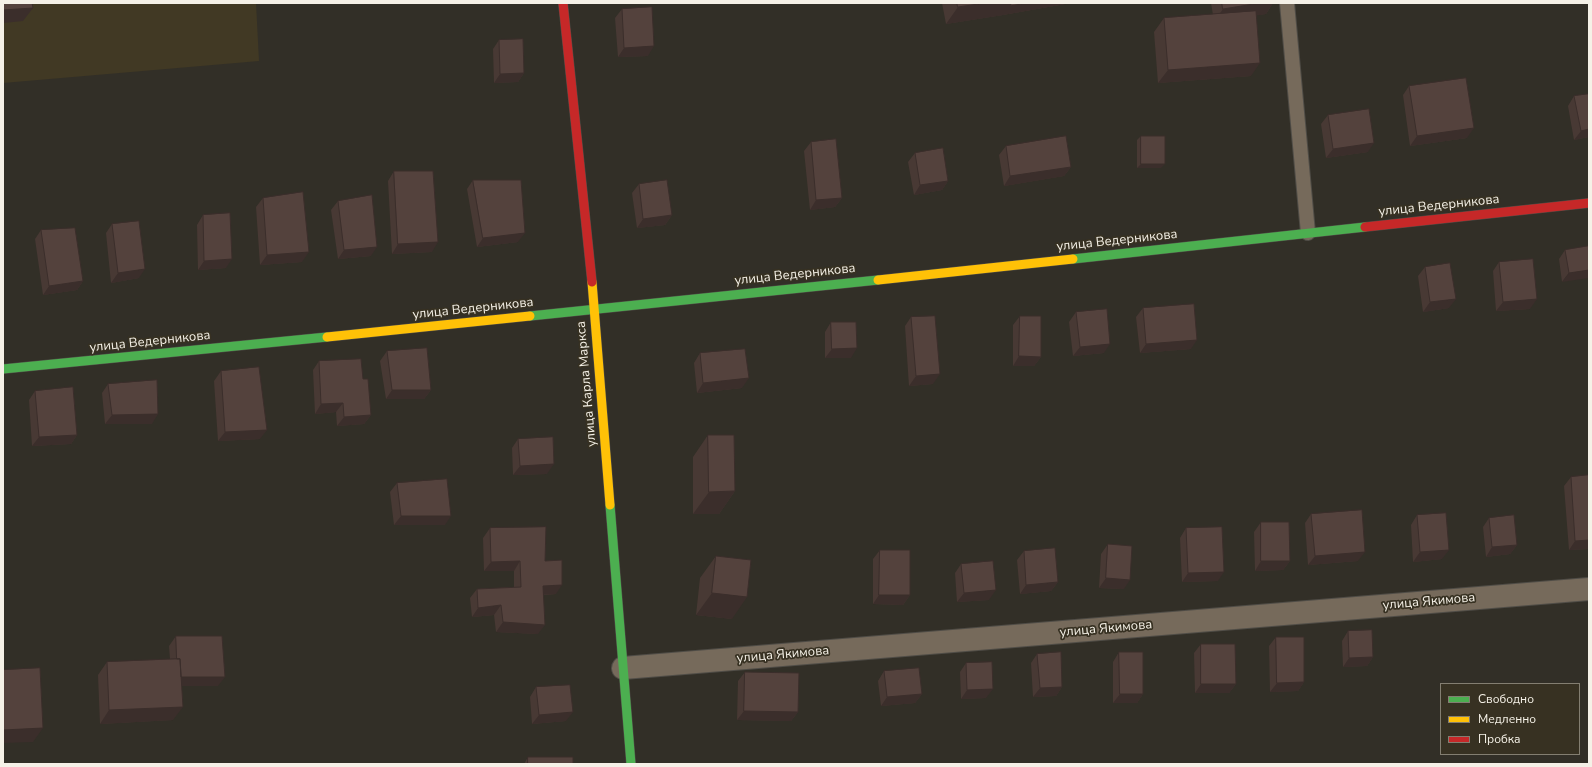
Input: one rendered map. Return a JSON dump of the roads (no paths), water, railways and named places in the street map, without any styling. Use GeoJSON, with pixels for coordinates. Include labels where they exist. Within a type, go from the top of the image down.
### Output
{"type":"FeatureCollection","features":[{"type":"Feature","properties":{"kind":"main road","name":"улица Карла Маркса"},"geometry":{"type":"LineString","coordinates":[[563,3],[595,310],[630,764]]}},
{"type":"Feature","properties":{"kind":"main road","name":"улица Ведерникова"},"geometry":{"type":"LineString","coordinates":[[3,369],[595,310],[1589,203]]}},
{"type":"Feature","properties":{"kind":"street","name":"улица Якимова"},"geometry":{"type":"LineString","coordinates":[[623,668],[1589,589]]}},
{"type":"Feature","properties":{"kind":"lane"},"geometry":{"type":"LineString","coordinates":[[1287,3],[1308,233]]}}]}
